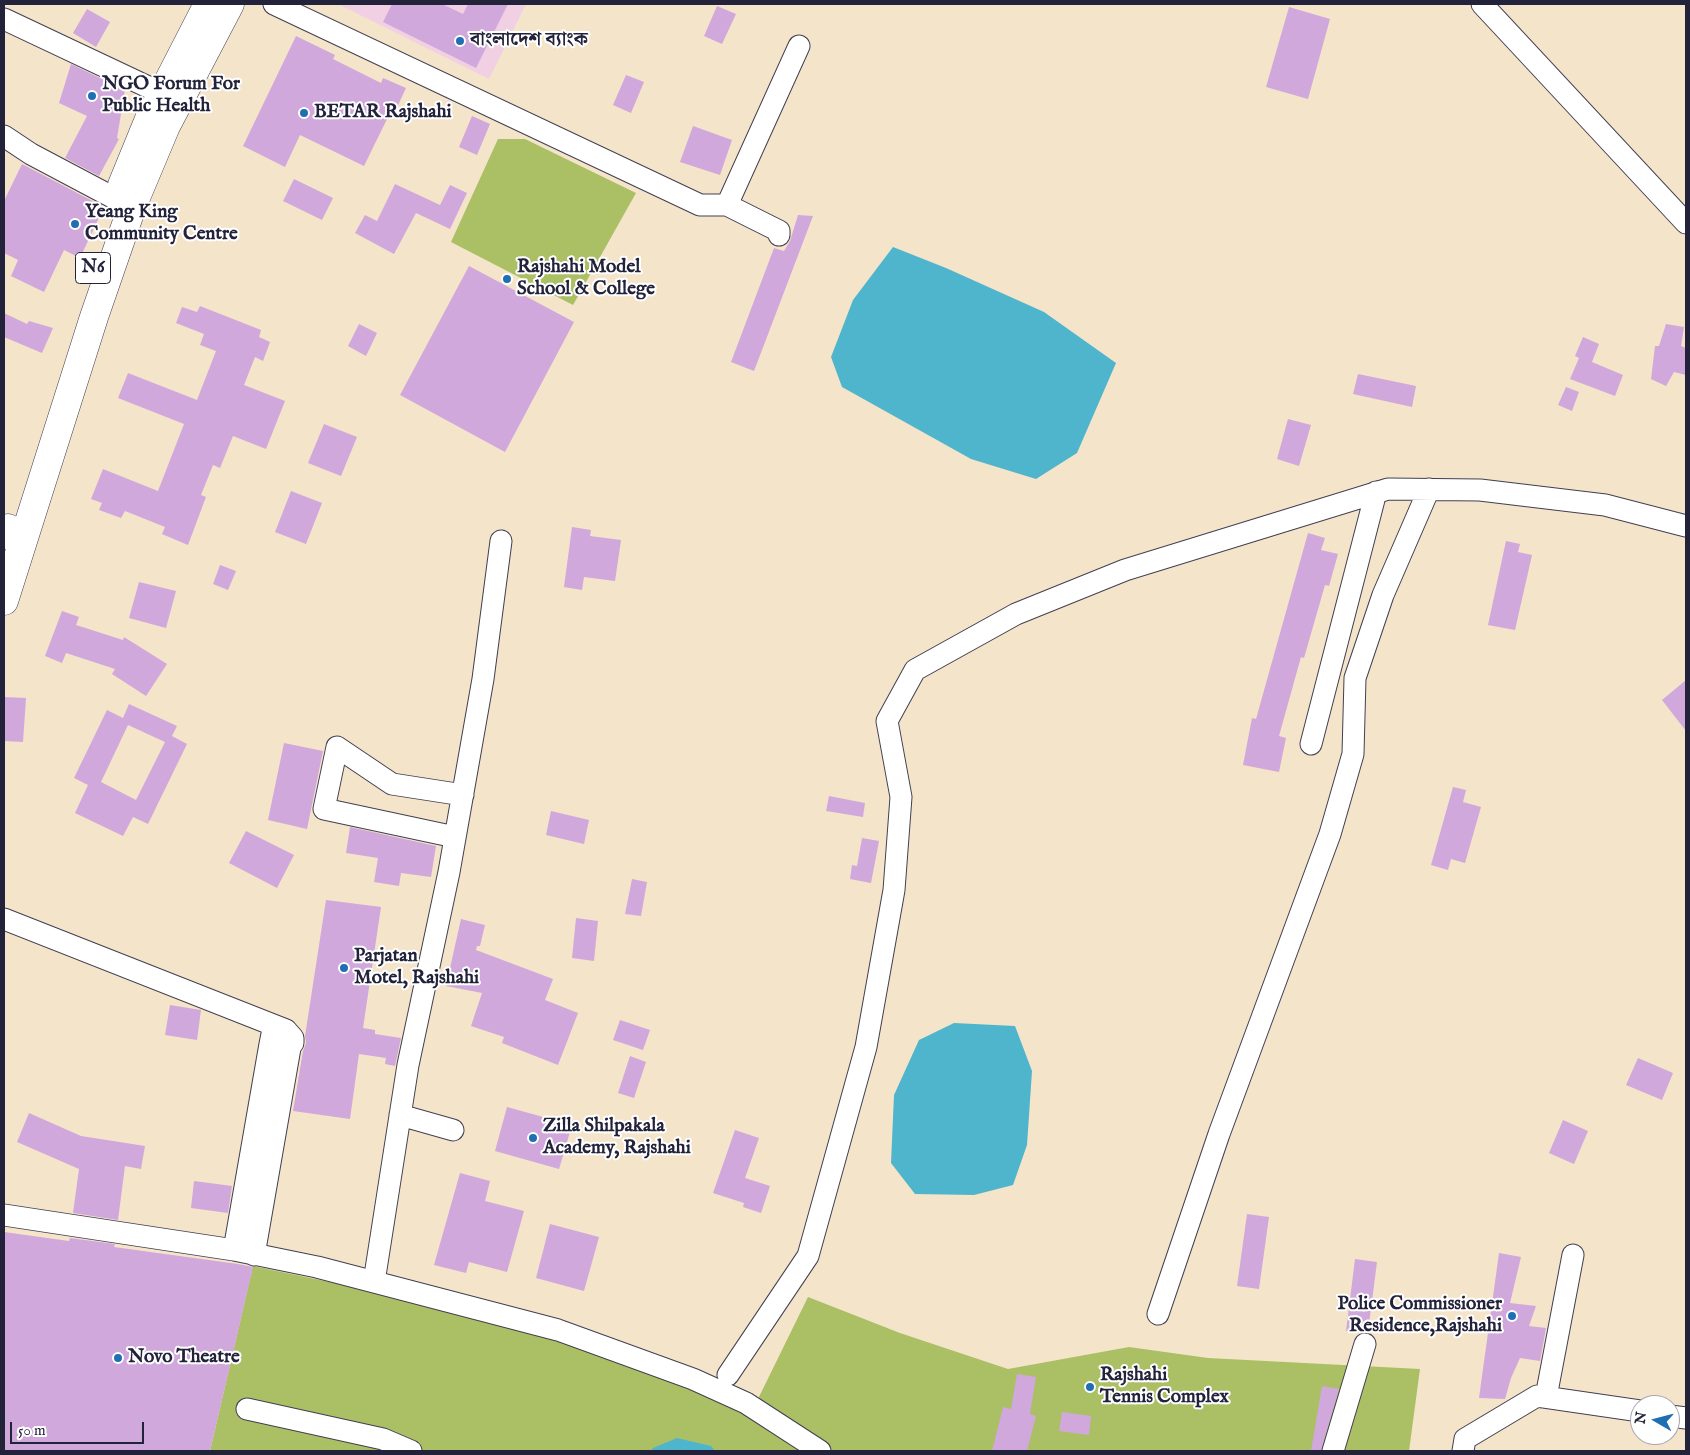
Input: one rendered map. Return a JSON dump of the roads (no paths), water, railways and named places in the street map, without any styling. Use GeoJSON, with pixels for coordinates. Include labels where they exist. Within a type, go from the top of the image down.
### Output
{"type":"FeatureCollection","features":[{"type":"Feature","properties":{"kind":"highway","name":"N6"},"geometry":{"type":"LineString","coordinates":[[5,535],[116,199],[137,146],[208,4]]}},
{"type":"Feature","properties":{"kind":"highway","name":"N6"},"geometry":{"type":"LineString","coordinates":[[4,601],[94,317],[132,206],[166,126],[230,4]]}},
{"type":"Feature","properties":{"kind":"street"},"geometry":{"type":"LineString","coordinates":[[274,4],[700,205],[727,205],[779,230],[779,236]]}},
{"type":"Feature","properties":{"kind":"street"},"geometry":{"type":"LineString","coordinates":[[1482,4],[1686,224]]}},
{"type":"Feature","properties":{"kind":"street"},"geometry":{"type":"LineString","coordinates":[[4,19],[163,94]]}},
{"type":"Feature","properties":{"kind":"street"},"geometry":{"type":"LineString","coordinates":[[727,205],[799,46]]}},
{"type":"Feature","properties":{"kind":"street"},"geometry":{"type":"LineString","coordinates":[[4,136],[31,154],[116,199]]}},
{"type":"Feature","properties":{"kind":"street"},"geometry":{"type":"LineString","coordinates":[[728,1375],[808,1256],[866,1047],[894,890],[901,797],[887,721],[915,670],[1016,614],[1125,570],[1388,488],[1480,490],[1605,505],[1686,526]]}},
{"type":"Feature","properties":{"kind":"street"},"geometry":{"type":"LineString","coordinates":[[1158,1314],[1219,1134],[1330,834],[1353,754],[1355,678],[1382,595],[1429,489]]}},
{"type":"Feature","properties":{"kind":"street"},"geometry":{"type":"LineString","coordinates":[[1311,744],[1376,492]]}},
{"type":"Feature","properties":{"kind":"street"},"geometry":{"type":"LineString","coordinates":[[374,1282],[408,1065],[455,838],[483,679],[501,541]]}},
{"type":"Feature","properties":{"kind":"street"},"geometry":{"type":"LineString","coordinates":[[455,838],[324,809],[337,748],[392,784],[463,795]]}},
{"type":"Feature","properties":{"kind":"street"},"geometry":{"type":"LineString","coordinates":[[4,919],[282,1041],[244,1252]]}},
{"type":"Feature","properties":{"kind":"street"},"geometry":{"type":"LineString","coordinates":[[400,1115],[453,1130]]}},
{"type":"Feature","properties":{"kind":"street"},"geometry":{"type":"LineString","coordinates":[[4,1215],[244,1252],[317,1267],[558,1330],[693,1379],[746,1403],[820,1451]]}},
{"type":"Feature","properties":{"kind":"street"},"geometry":{"type":"LineString","coordinates":[[1546,1397],[1573,1255]]}},
{"type":"Feature","properties":{"kind":"street"},"geometry":{"type":"LineString","coordinates":[[1333,1451],[1365,1344]]}},
{"type":"Feature","properties":{"kind":"street"},"geometry":{"type":"LineString","coordinates":[[1463,1451],[1465,1439],[1537,1396],[1630,1410]]}},
{"type":"Feature","properties":{"kind":"street"},"geometry":{"type":"LineString","coordinates":[[247,1409],[383,1438],[411,1451]]}},
{"type":"Feature","properties":{"kind":"water"},"geometry":{"type":"Polygon","coordinates":[[[893,247],[946,268],[1044,312],[1116,363],[1077,453],[1036,479],[971,459],[842,387],[831,357],[853,300],[893,247]]]}},
{"type":"Feature","properties":{"kind":"water"},"geometry":{"type":"Polygon","coordinates":[[[954,1023],[1015,1026],[1032,1071],[1027,1145],[1013,1185],[974,1195],[915,1194],[891,1163],[894,1095],[919,1040],[954,1023]]]}},
{"type":"Feature","properties":{"kind":"water"},"geometry":{"type":"Polygon","coordinates":[[[677,1438],[711,1446],[715,1451],[651,1451],[653,1448],[677,1438]]]}},
{"type":"Feature","properties":{"kind":"place","name":"বাংলাদেশ ব্যাংক"},"geometry":{"type":"Point","coordinates":[460,41]}},
{"type":"Feature","properties":{"kind":"place","name":"NGO Forum For Public Health"},"geometry":{"type":"Point","coordinates":[92,96]}},
{"type":"Feature","properties":{"kind":"place","name":"BETAR Rajshahi"},"geometry":{"type":"Point","coordinates":[304,113]}},
{"type":"Feature","properties":{"kind":"place","name":"Yeang King Community Centre"},"geometry":{"type":"Point","coordinates":[75,224]}},
{"type":"Feature","properties":{"kind":"place","name":"Rajshahi Model School & College"},"geometry":{"type":"Point","coordinates":[507,279]}},
{"type":"Feature","properties":{"kind":"place","name":"Parjatan Motel, Rajshahi"},"geometry":{"type":"Point","coordinates":[344,968]}},
{"type":"Feature","properties":{"kind":"place","name":"Zilla Shilpakala Academy, Rajshahi"},"geometry":{"type":"Point","coordinates":[533,1138]}},
{"type":"Feature","properties":{"kind":"place","name":"Police Commissioner Residence,Rajshahi"},"geometry":{"type":"Point","coordinates":[1512,1316]}},
{"type":"Feature","properties":{"kind":"place","name":"Novo Theatre"},"geometry":{"type":"Point","coordinates":[118,1358]}},
{"type":"Feature","properties":{"kind":"place","name":"Rajshahi Tennis Complex"},"geometry":{"type":"Point","coordinates":[1090,1387]}}]}
